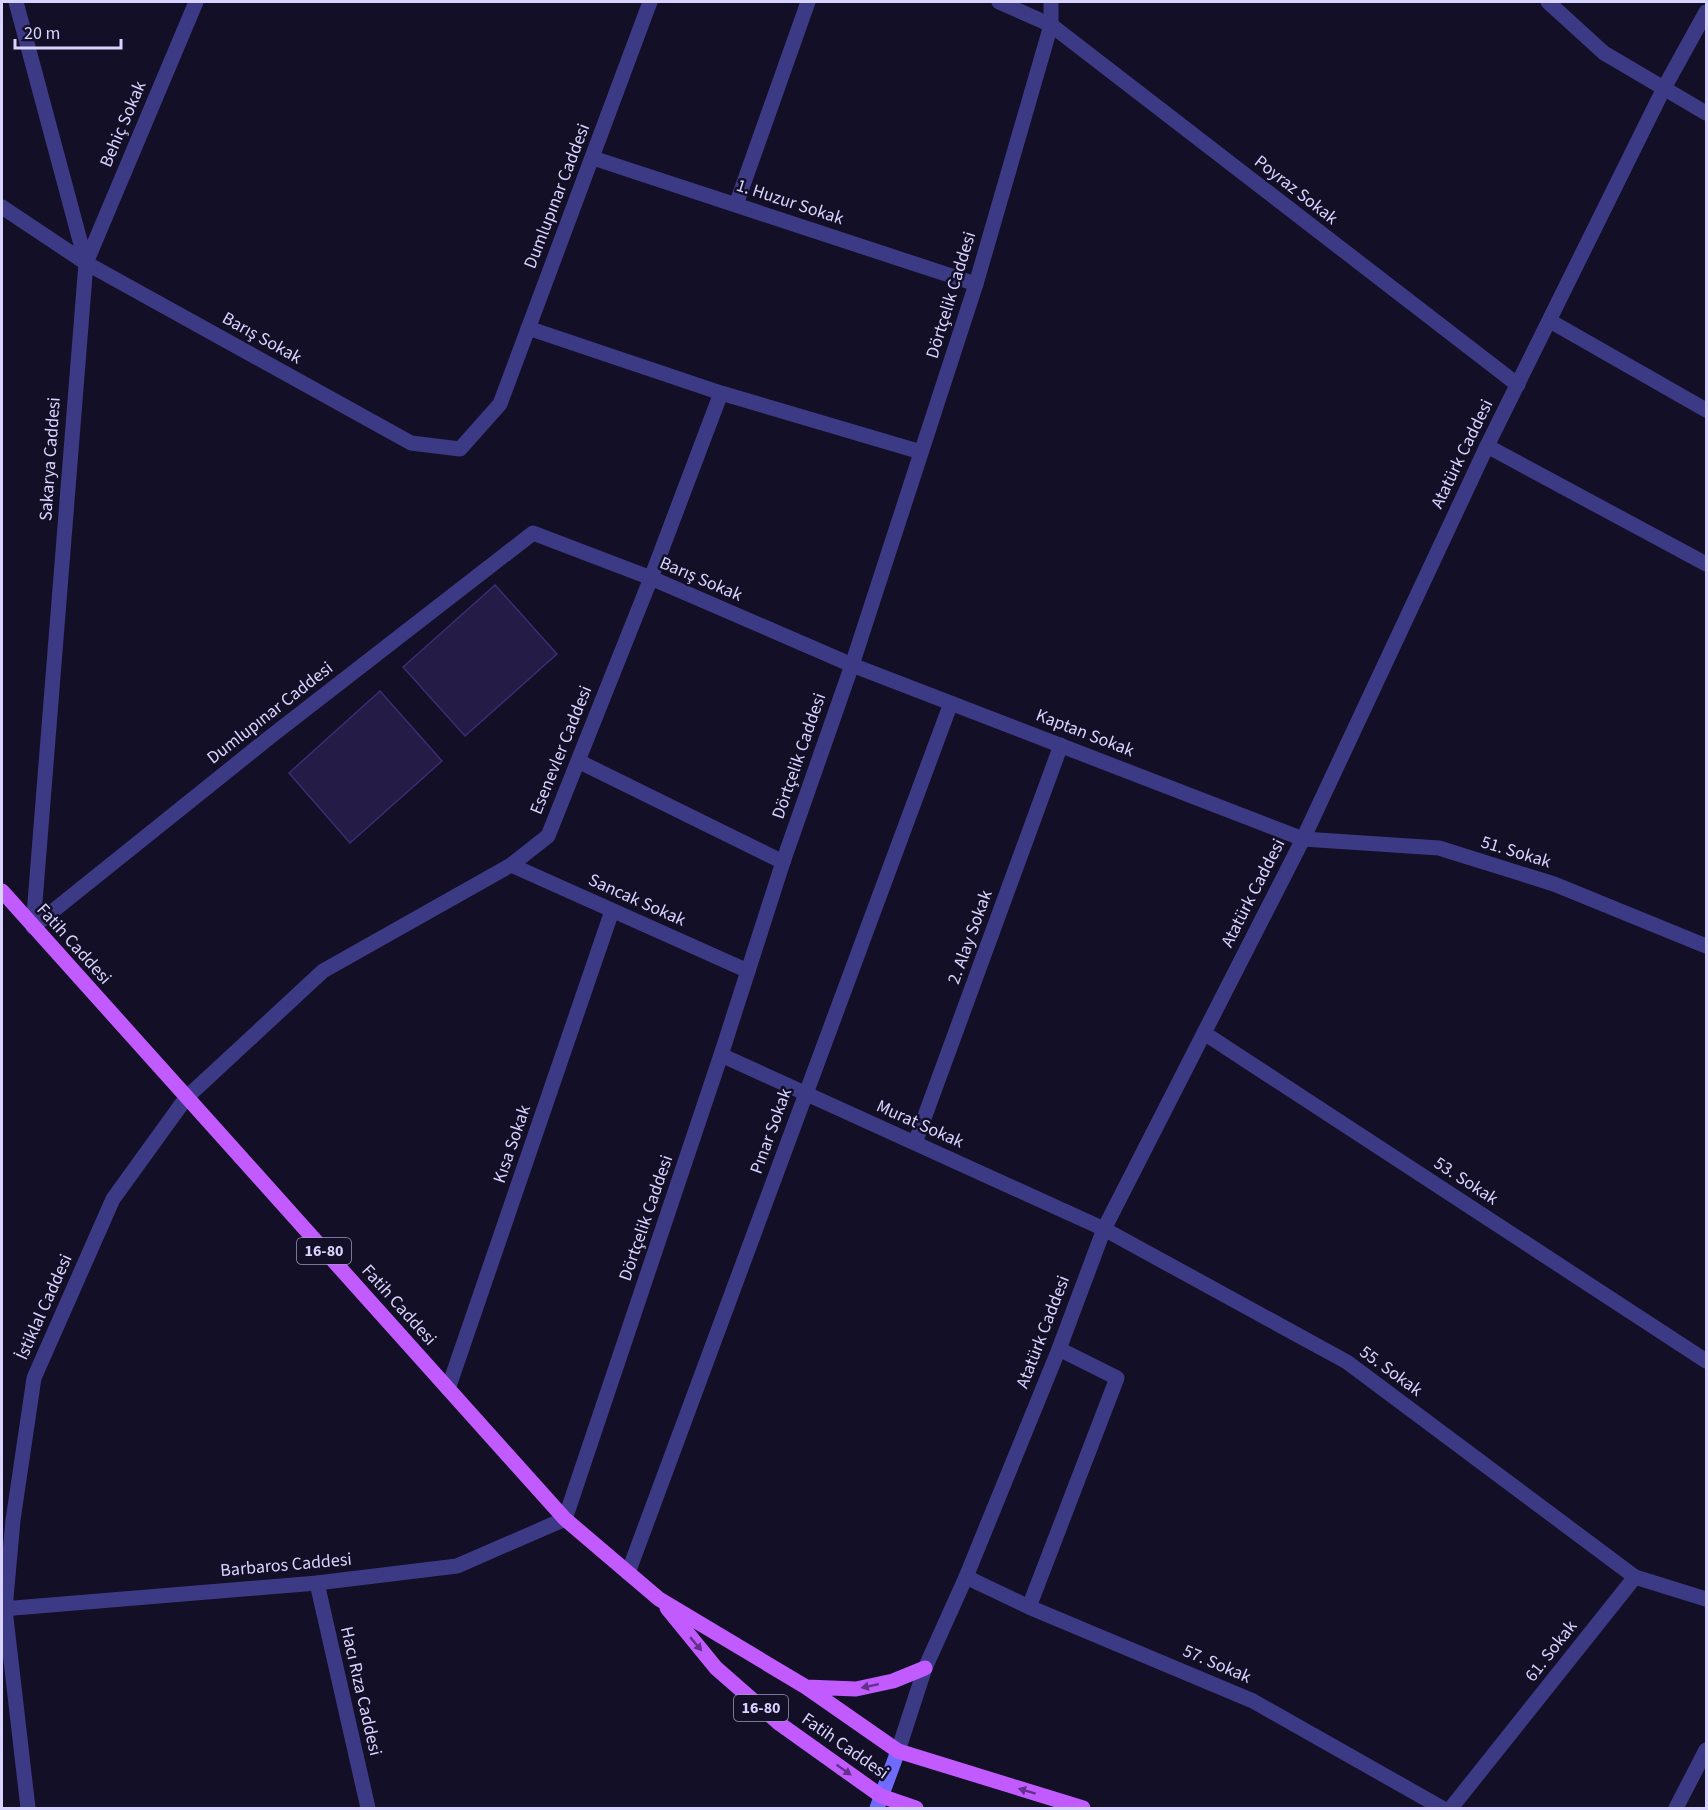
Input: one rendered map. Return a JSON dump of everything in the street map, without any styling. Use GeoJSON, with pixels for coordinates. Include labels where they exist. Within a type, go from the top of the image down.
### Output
{"type":"FeatureCollection","features":[{"type":"Feature","properties":{"kind":"main road","name":"Fatih Caddesi"},"geometry":{"type":"LineString","coordinates":[[2,891],[564,1519],[628,1573],[659,1599],[806,1687],[856,1689],[893,1681],[925,1668]]}},
{"type":"Feature","properties":{"kind":"main road","name":"Fatih Caddesi"},"geometry":{"type":"LineString","coordinates":[[659,1599],[716,1668],[780,1724],[879,1802],[916,1809]]}},
{"type":"Feature","properties":{"kind":"main road","name":"16-80"},"geometry":{"type":"LineString","coordinates":[[806,1687],[898,1751]]}},
{"type":"Feature","properties":{"kind":"main road","name":"Fatih Caddesi"},"geometry":{"type":"LineString","coordinates":[[898,1751],[1083,1809]]}},
{"type":"Feature","properties":{"kind":"main road","name":"Atatürk Caddesi"},"geometry":{"type":"LineString","coordinates":[[879,1802],[898,1751]]}},
{"type":"Feature","properties":{"kind":"street","name":"Sakarya Caddesi"},"geometry":{"type":"LineString","coordinates":[[16,2],[86,262],[33,927]]}},
{"type":"Feature","properties":{"kind":"street","name":"Behiç Sokak"},"geometry":{"type":"LineString","coordinates":[[86,262],[196,2]]}},
{"type":"Feature","properties":{"kind":"street","name":"Dumlupınar Caddesi"},"geometry":{"type":"LineString","coordinates":[[500,404],[650,2]]}},
{"type":"Feature","properties":{"kind":"street"},"geometry":{"type":"LineString","coordinates":[[736,205],[808,2]]}},
{"type":"Feature","properties":{"kind":"street","name":"Poyraz Sokak"},"geometry":{"type":"LineString","coordinates":[[999,2],[1051,25],[1518,386]]}},
{"type":"Feature","properties":{"kind":"street","name":"Dörtçelik Caddesi"},"geometry":{"type":"LineString","coordinates":[[564,1519],[721,1055],[783,862],[852,665],[976,284],[1051,25],[1052,2]]}},
{"type":"Feature","properties":{"kind":"street"},"geometry":{"type":"LineString","coordinates":[[1548,2],[1604,53],[1707,113]]}},
{"type":"Feature","properties":{"kind":"street","name":"Atatürk Caddesi"},"geometry":{"type":"LineString","coordinates":[[898,1751],[925,1668],[966,1577],[1059,1348],[1104,1229],[1303,839],[1487,446],[1664,88],[1707,12]]}},
{"type":"Feature","properties":{"kind":"street","name":"1. Huzur Sokak"},"geometry":{"type":"LineString","coordinates":[[593,158],[976,284]]}},
{"type":"Feature","properties":{"kind":"street","name":"Barış Sokak"},"geometry":{"type":"LineString","coordinates":[[2,207],[86,262],[411,443],[460,449],[500,404]]}},
{"type":"Feature","properties":{"kind":"street"},"geometry":{"type":"LineString","coordinates":[[1550,321],[1707,410]]}},
{"type":"Feature","properties":{"kind":"street"},"geometry":{"type":"LineString","coordinates":[[528,328],[721,393],[921,452]]}},
{"type":"Feature","properties":{"kind":"street","name":"Esenevler Caddesi"},"geometry":{"type":"LineString","coordinates":[[186,1098],[323,971],[511,866],[548,836],[651,578],[721,393]]}},
{"type":"Feature","properties":{"kind":"street"},"geometry":{"type":"LineString","coordinates":[[1487,446],[1707,564]]}},
{"type":"Feature","properties":{"kind":"street","name":"Barış Sokak"},"geometry":{"type":"LineString","coordinates":[[533,533],[651,578],[852,665]]}},
{"type":"Feature","properties":{"kind":"street","name":"Dumlupınar Caddesi"},"geometry":{"type":"LineString","coordinates":[[33,927],[270,737],[533,533]]}},
{"type":"Feature","properties":{"kind":"street","name":"Kaptan Sokak"},"geometry":{"type":"LineString","coordinates":[[852,665],[1303,839]]}},
{"type":"Feature","properties":{"kind":"street","name":"Pınar Sokak"},"geometry":{"type":"LineString","coordinates":[[628,1573],[951,703]]}},
{"type":"Feature","properties":{"kind":"street","name":"2. Alay Sokak"},"geometry":{"type":"LineString","coordinates":[[915,1143],[1061,745]]}},
{"type":"Feature","properties":{"kind":"street"},"geometry":{"type":"LineString","coordinates":[[578,761],[783,862]]}},
{"type":"Feature","properties":{"kind":"street","name":"51. Sokak"},"geometry":{"type":"LineString","coordinates":[[1303,839],[1439,848],[1554,884],[1707,945]]}},
{"type":"Feature","properties":{"kind":"street","name":"Sancak Sokak"},"geometry":{"type":"LineString","coordinates":[[511,866],[748,971]]}},
{"type":"Feature","properties":{"kind":"street","name":"Kısa Sokak"},"geometry":{"type":"LineString","coordinates":[[448,1389],[612,911]]}},
{"type":"Feature","properties":{"kind":"street","name":"53. Sokak"},"geometry":{"type":"LineString","coordinates":[[1203,1033],[1707,1361]]}},
{"type":"Feature","properties":{"kind":"street","name":"Murat Sokak"},"geometry":{"type":"LineString","coordinates":[[721,1055],[1104,1229]]}},
{"type":"Feature","properties":{"kind":"street","name":"İstiklal Caddesi"},"geometry":{"type":"LineString","coordinates":[[28,1809],[3,1609],[13,1520],[34,1378],[112,1199],[186,1098]]}},
{"type":"Feature","properties":{"kind":"street","name":"55. Sokak"},"geometry":{"type":"LineString","coordinates":[[1104,1229],[1347,1362],[1635,1577]]}},
{"type":"Feature","properties":{"kind":"street"},"geometry":{"type":"LineString","coordinates":[[1029,1607],[1117,1378],[1059,1348]]}},
{"type":"Feature","properties":{"kind":"street","name":"Barbaros Caddesi"},"geometry":{"type":"LineString","coordinates":[[3,1609],[317,1583],[458,1566],[564,1519]]}},
{"type":"Feature","properties":{"kind":"street","name":"57. Sokak"},"geometry":{"type":"LineString","coordinates":[[966,1577],[1029,1607],[1253,1701],[1443,1809]]}},
{"type":"Feature","properties":{"kind":"street"},"geometry":{"type":"LineString","coordinates":[[1635,1577],[1707,1599]]}},
{"type":"Feature","properties":{"kind":"street","name":"61. Sokak"},"geometry":{"type":"LineString","coordinates":[[1451,1809],[1635,1577]]}},
{"type":"Feature","properties":{"kind":"street","name":"Hacı Rıza Caddesi"},"geometry":{"type":"LineString","coordinates":[[317,1583],[368,1809]]}},
{"type":"Feature","properties":{"kind":"street"},"geometry":{"type":"LineString","coordinates":[[1676,1809],[1707,1750]]}},
{"type":"Feature","properties":{"kind":"building"},"geometry":{"type":"Polygon","coordinates":[[[495,585],[557,654],[465,736],[403,667],[495,585]]]}},
{"type":"Feature","properties":{"kind":"building"},"geometry":{"type":"Polygon","coordinates":[[[380,691],[442,761],[350,843],[289,773],[380,691]]]}}]}
